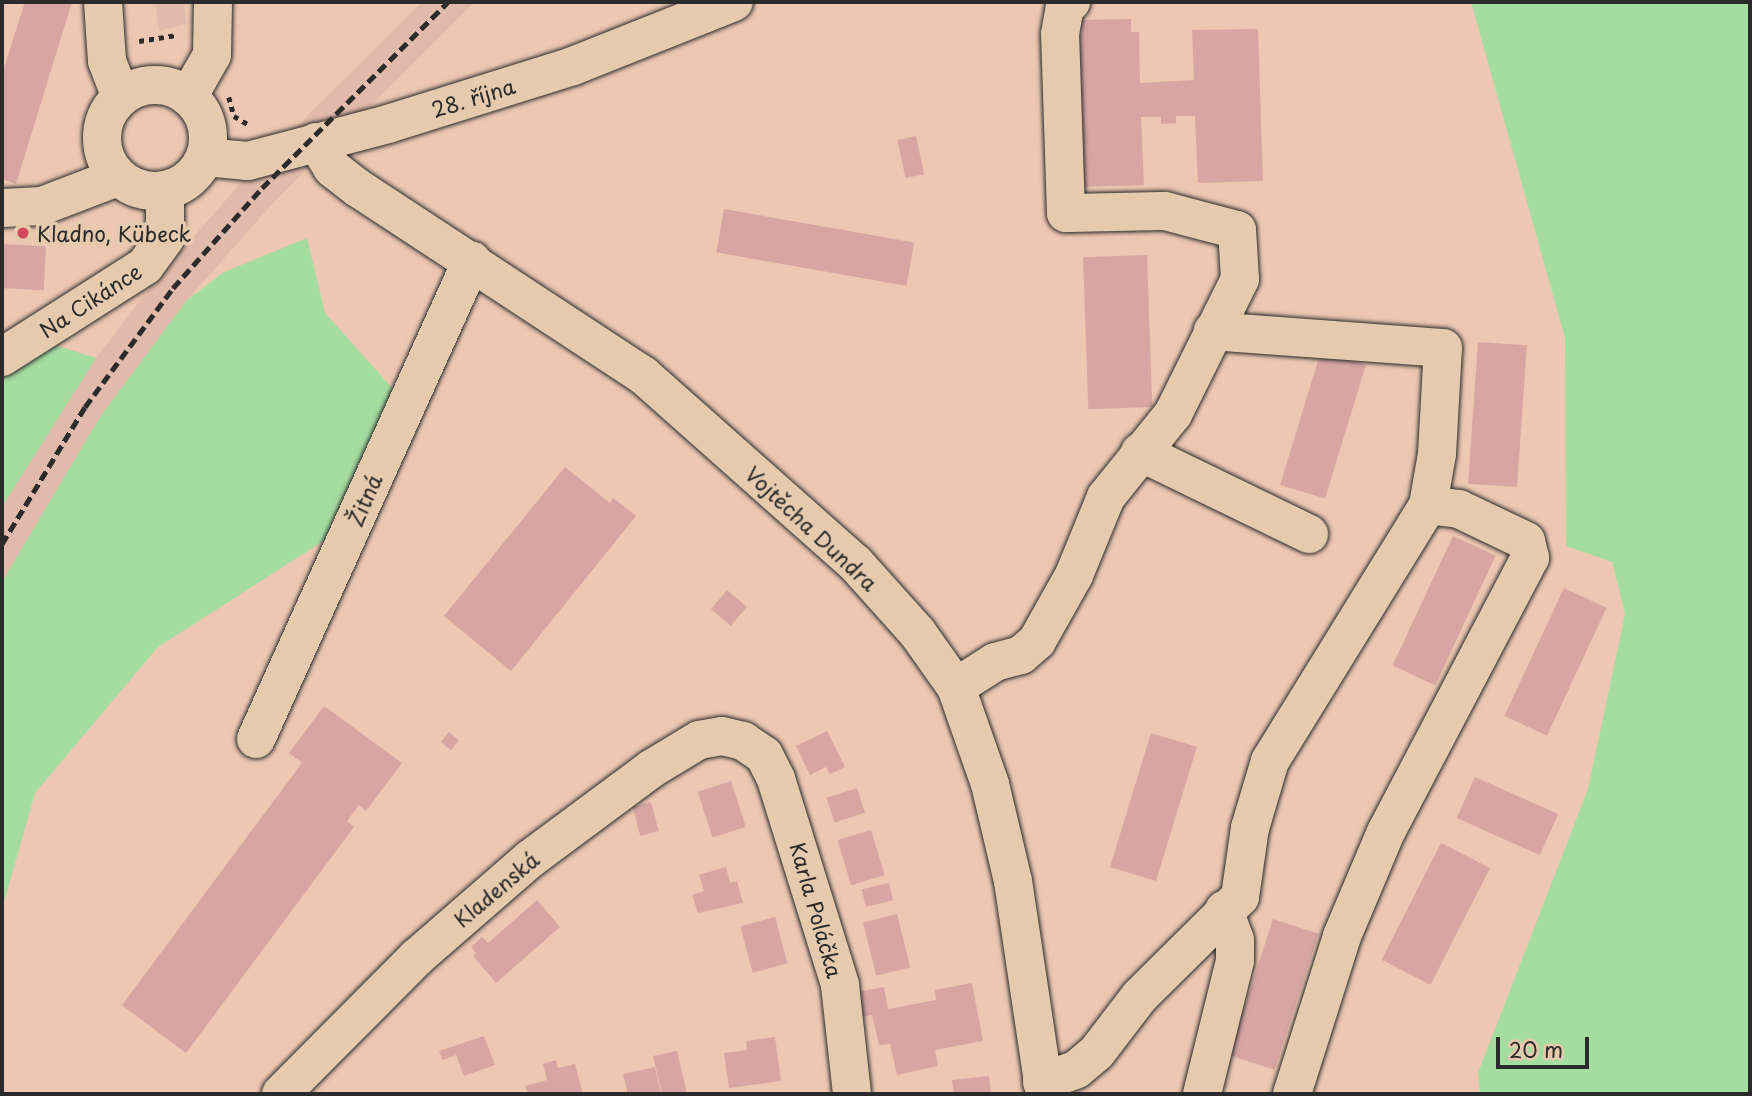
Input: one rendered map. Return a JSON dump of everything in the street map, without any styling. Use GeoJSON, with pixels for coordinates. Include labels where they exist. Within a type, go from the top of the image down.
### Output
{"type":"FeatureCollection","features":[{"type":"Feature","properties":{"kind":"street"},"geometry":{"type":"LineString","coordinates":[[103,2],[107,61],[121,97]]}},
{"type":"Feature","properties":{"kind":"street"},"geometry":{"type":"LineString","coordinates":[[188,97],[212,55],[213,2]]}},
{"type":"Feature","properties":{"kind":"street","name":"28. října"},"geometry":{"type":"LineString","coordinates":[[205,157],[248,161],[316,142],[573,66],[734,2]]}},
{"type":"Feature","properties":{"kind":"street"},"geometry":{"type":"LineString","coordinates":[[956,687],[995,662],[1021,655],[1037,641],[1074,575],[1106,497],[1173,414],[1240,279],[1237,230],[1165,211],[1066,213],[1060,34],[1065,7],[1071,2]]}},
{"type":"Feature","properties":{"kind":"street"},"geometry":{"type":"LineString","coordinates":[[156,85],[188,97],[205,120],[205,157],[189,178],[165,191],[145,191],[118,177],[102,143],[106,118],[121,97],[156,85]]}},
{"type":"Feature","properties":{"kind":"street","name":"Vojtěcha Dundra"},"geometry":{"type":"LineString","coordinates":[[316,142],[332,168],[358,188],[472,260],[653,383],[855,564],[917,632],[956,687],[979,749],[1013,881],[1044,1088]]}},
{"type":"Feature","properties":{"kind":"street"},"geometry":{"type":"LineString","coordinates":[[2,208],[42,206],[118,177]]}},
{"type":"Feature","properties":{"kind":"street","name":"Na Cikánce"},"geometry":{"type":"LineString","coordinates":[[2,357],[145,266],[165,237],[165,191]]}},
{"type":"Feature","properties":{"kind":"street","name":"Žitná"},"geometry":{"type":"LineString","coordinates":[[256,739],[472,260]]}},
{"type":"Feature","properties":{"kind":"street"},"geometry":{"type":"LineString","coordinates":[[1044,1088],[1077,1069],[1097,1052],[1139,997],[1240,897],[1250,828],[1270,761],[1428,505],[1437,454],[1443,348],[1213,331]]}},
{"type":"Feature","properties":{"kind":"street"},"geometry":{"type":"LineString","coordinates":[[1140,452],[1309,534]]}},
{"type":"Feature","properties":{"kind":"street"},"geometry":{"type":"LineString","coordinates":[[1292,1094],[1342,936],[1386,832],[1530,558],[1526,541],[1459,509],[1428,505]]}},
{"type":"Feature","properties":{"kind":"street","name":"Kladenská"},"geometry":{"type":"LineString","coordinates":[[281,1094],[416,958],[530,859],[650,769],[699,740],[722,736],[743,741]]}},
{"type":"Feature","properties":{"kind":"street","name":"Karla Poláčka"},"geometry":{"type":"LineString","coordinates":[[743,741],[764,755],[794,832],[839,985],[852,1094]]}},
{"type":"Feature","properties":{"kind":"street"},"geometry":{"type":"LineString","coordinates":[[1202,1094],[1235,961],[1235,940],[1224,910]]}},
{"type":"Feature","properties":{"kind":"shaded area"},"geometry":{"type":"Polygon","coordinates":[[[155,2],[184,2],[186,24],[159,31],[155,2]]]}},
{"type":"Feature","properties":{"kind":"shaded area"},"geometry":{"type":"Polygon","coordinates":[[[422,2],[475,2],[275,201],[187,300],[100,417],[2,582],[2,507],[96,358],[159,276],[248,175],[422,2]]]}},
{"type":"Feature","properties":{"kind":"green space"},"geometry":{"type":"Polygon","coordinates":[[[1471,2],[1750,2],[1750,1094],[1480,1094],[1478,1073],[1588,789],[1625,614],[1612,562],[1566,546],[1565,338],[1471,2]]]}},
{"type":"Feature","properties":{"kind":"green space"},"geometry":{"type":"Polygon","coordinates":[[[307,238],[325,313],[395,391],[328,538],[158,647],[35,793],[2,909],[2,582],[100,417],[187,300],[224,272],[307,238]]]}},
{"type":"Feature","properties":{"kind":"green space"},"geometry":{"type":"Polygon","coordinates":[[[52,344],[96,358],[2,507],[2,370],[52,344]]]}},
{"type":"Feature","properties":{"kind":"building"},"geometry":{"type":"Polygon","coordinates":[[[25,2],[72,2],[16,184],[2,179],[2,74],[25,2]]]}},
{"type":"Feature","properties":{"kind":"building"},"geometry":{"type":"Polygon","coordinates":[[[1131,19],[1131,32],[1139,32],[1140,83],[1194,80],[1192,30],[1258,29],[1263,181],[1198,183],[1195,116],[1176,116],[1176,123],[1161,124],[1161,117],[1141,117],[1144,185],[1079,187],[1074,34],[1082,34],[1081,20],[1131,19]]]}},
{"type":"Feature","properties":{"kind":"building"},"geometry":{"type":"Polygon","coordinates":[[[916,136],[924,174],[906,178],[897,140],[916,136]]]}},
{"type":"Feature","properties":{"kind":"building"},"geometry":{"type":"Polygon","coordinates":[[[724,209],[914,243],[906,286],[716,252],[724,209]]]}},
{"type":"Feature","properties":{"kind":"building"},"geometry":{"type":"Polygon","coordinates":[[[2,244],[46,246],[44,290],[2,288],[2,244]]]}},
{"type":"Feature","properties":{"kind":"building"},"geometry":{"type":"Polygon","coordinates":[[[1147,255],[1152,407],[1088,409],[1083,257],[1147,255]]]}},
{"type":"Feature","properties":{"kind":"building"},"geometry":{"type":"Polygon","coordinates":[[[1478,342],[1527,345],[1517,487],[1468,484],[1478,342]]]}},
{"type":"Feature","properties":{"kind":"building"},"geometry":{"type":"Polygon","coordinates":[[[1321,351],[1366,365],[1325,499],[1280,485],[1321,351]]]}},
{"type":"Feature","properties":{"kind":"building"},"geometry":{"type":"Polygon","coordinates":[[[565,467],[610,503],[613,498],[636,516],[511,671],[444,616],[565,467]]]}},
{"type":"Feature","properties":{"kind":"building"},"geometry":{"type":"Polygon","coordinates":[[[1453,536],[1496,556],[1435,685],[1393,666],[1453,536]]]}},
{"type":"Feature","properties":{"kind":"building"},"geometry":{"type":"Polygon","coordinates":[[[1564,588],[1607,608],[1547,736],[1504,716],[1564,588]]]}},
{"type":"Feature","properties":{"kind":"building"},"geometry":{"type":"Polygon","coordinates":[[[727,590],[747,607],[731,626],[711,609],[727,590]]]}},
{"type":"Feature","properties":{"kind":"building"},"geometry":{"type":"Polygon","coordinates":[[[324,706],[402,763],[366,811],[359,805],[347,821],[354,827],[186,1053],[122,1005],[302,763],[289,753],[324,706]]]}},
{"type":"Feature","properties":{"kind":"building"},"geometry":{"type":"Polygon","coordinates":[[[827,731],[845,767],[830,774],[826,767],[810,775],[796,746],[827,731]]]}},
{"type":"Feature","properties":{"kind":"building"},"geometry":{"type":"Polygon","coordinates":[[[449,732],[459,740],[451,750],[441,742],[449,732]]]}},
{"type":"Feature","properties":{"kind":"building"},"geometry":{"type":"Polygon","coordinates":[[[1151,733],[1197,747],[1156,881],[1110,867],[1151,733]]]}},
{"type":"Feature","properties":{"kind":"building"},"geometry":{"type":"Polygon","coordinates":[[[1475,777],[1558,814],[1540,855],[1457,818],[1475,777]]]}},
{"type":"Feature","properties":{"kind":"building"},"geometry":{"type":"Polygon","coordinates":[[[731,781],[746,827],[713,837],[698,792],[731,781]]]}},
{"type":"Feature","properties":{"kind":"building"},"geometry":{"type":"Polygon","coordinates":[[[857,788],[865,813],[835,823],[827,798],[857,788]]]}},
{"type":"Feature","properties":{"kind":"building"},"geometry":{"type":"Polygon","coordinates":[[[651,802],[659,831],[640,836],[633,807],[651,802]]]}},
{"type":"Feature","properties":{"kind":"building"},"geometry":{"type":"Polygon","coordinates":[[[871,830],[885,875],[851,885],[838,840],[871,830]]]}},
{"type":"Feature","properties":{"kind":"building"},"geometry":{"type":"Polygon","coordinates":[[[1441,843],[1490,868],[1431,985],[1382,960],[1441,843]]]}},
{"type":"Feature","properties":{"kind":"building"},"geometry":{"type":"Polygon","coordinates":[[[726,867],[730,883],[737,881],[743,903],[698,913],[692,895],[704,891],[699,875],[726,867]]]}},
{"type":"Feature","properties":{"kind":"building"},"geometry":{"type":"Polygon","coordinates":[[[889,883],[893,901],[866,907],[862,889],[889,883]]]}},
{"type":"Feature","properties":{"kind":"building"},"geometry":{"type":"Polygon","coordinates":[[[537,900],[560,927],[496,983],[473,956],[476,953],[471,947],[482,937],[488,943],[537,900]]]}},
{"type":"Feature","properties":{"kind":"building"},"geometry":{"type":"Polygon","coordinates":[[[897,914],[910,967],[876,976],[863,922],[897,914]]]}},
{"type":"Feature","properties":{"kind":"building"},"geometry":{"type":"Polygon","coordinates":[[[775,917],[787,963],[753,973],[740,926],[775,917]]]}},
{"type":"Feature","properties":{"kind":"building"},"geometry":{"type":"Polygon","coordinates":[[[1273,919],[1319,934],[1274,1070],[1229,1055],[1273,919]]]}},
{"type":"Feature","properties":{"kind":"building"},"geometry":{"type":"Polygon","coordinates":[[[972,983],[983,1041],[935,1050],[938,1066],[897,1075],[890,1044],[879,1045],[872,1015],[857,1018],[852,993],[884,987],[888,1009],[936,1000],[935,990],[972,983]]]}},
{"type":"Feature","properties":{"kind":"building"},"geometry":{"type":"Polygon","coordinates":[[[484,1036],[495,1065],[464,1076],[456,1055],[443,1060],[439,1051],[484,1036]]]}},
{"type":"Feature","properties":{"kind":"building"},"geometry":{"type":"Polygon","coordinates":[[[775,1037],[781,1081],[729,1088],[724,1053],[747,1050],[746,1041],[775,1037]]]}},
{"type":"Feature","properties":{"kind":"building"},"geometry":{"type":"Polygon","coordinates":[[[677,1051],[687,1094],[662,1094],[653,1056],[677,1051]]]}},
{"type":"Feature","properties":{"kind":"building"},"geometry":{"type":"Polygon","coordinates":[[[556,1060],[558,1068],[575,1064],[583,1094],[528,1094],[525,1086],[547,1080],[543,1064],[556,1060]]]}},
{"type":"Feature","properties":{"kind":"building"},"geometry":{"type":"Polygon","coordinates":[[[655,1067],[661,1094],[628,1094],[623,1074],[655,1067]]]}},
{"type":"Feature","properties":{"kind":"building"},"geometry":{"type":"Polygon","coordinates":[[[989,1076],[991,1094],[954,1094],[952,1080],[989,1076]]]}},
{"type":"Feature","properties":{"kind":"railway"},"geometry":{"type":"LineString","coordinates":[[2,544],[85,407],[173,288],[262,188],[448,2]]}},
{"type":"Feature","properties":{"kind":"place","name":"Kladno, Kübeck"},"geometry":{"type":"Point","coordinates":[23,233]}}]}
